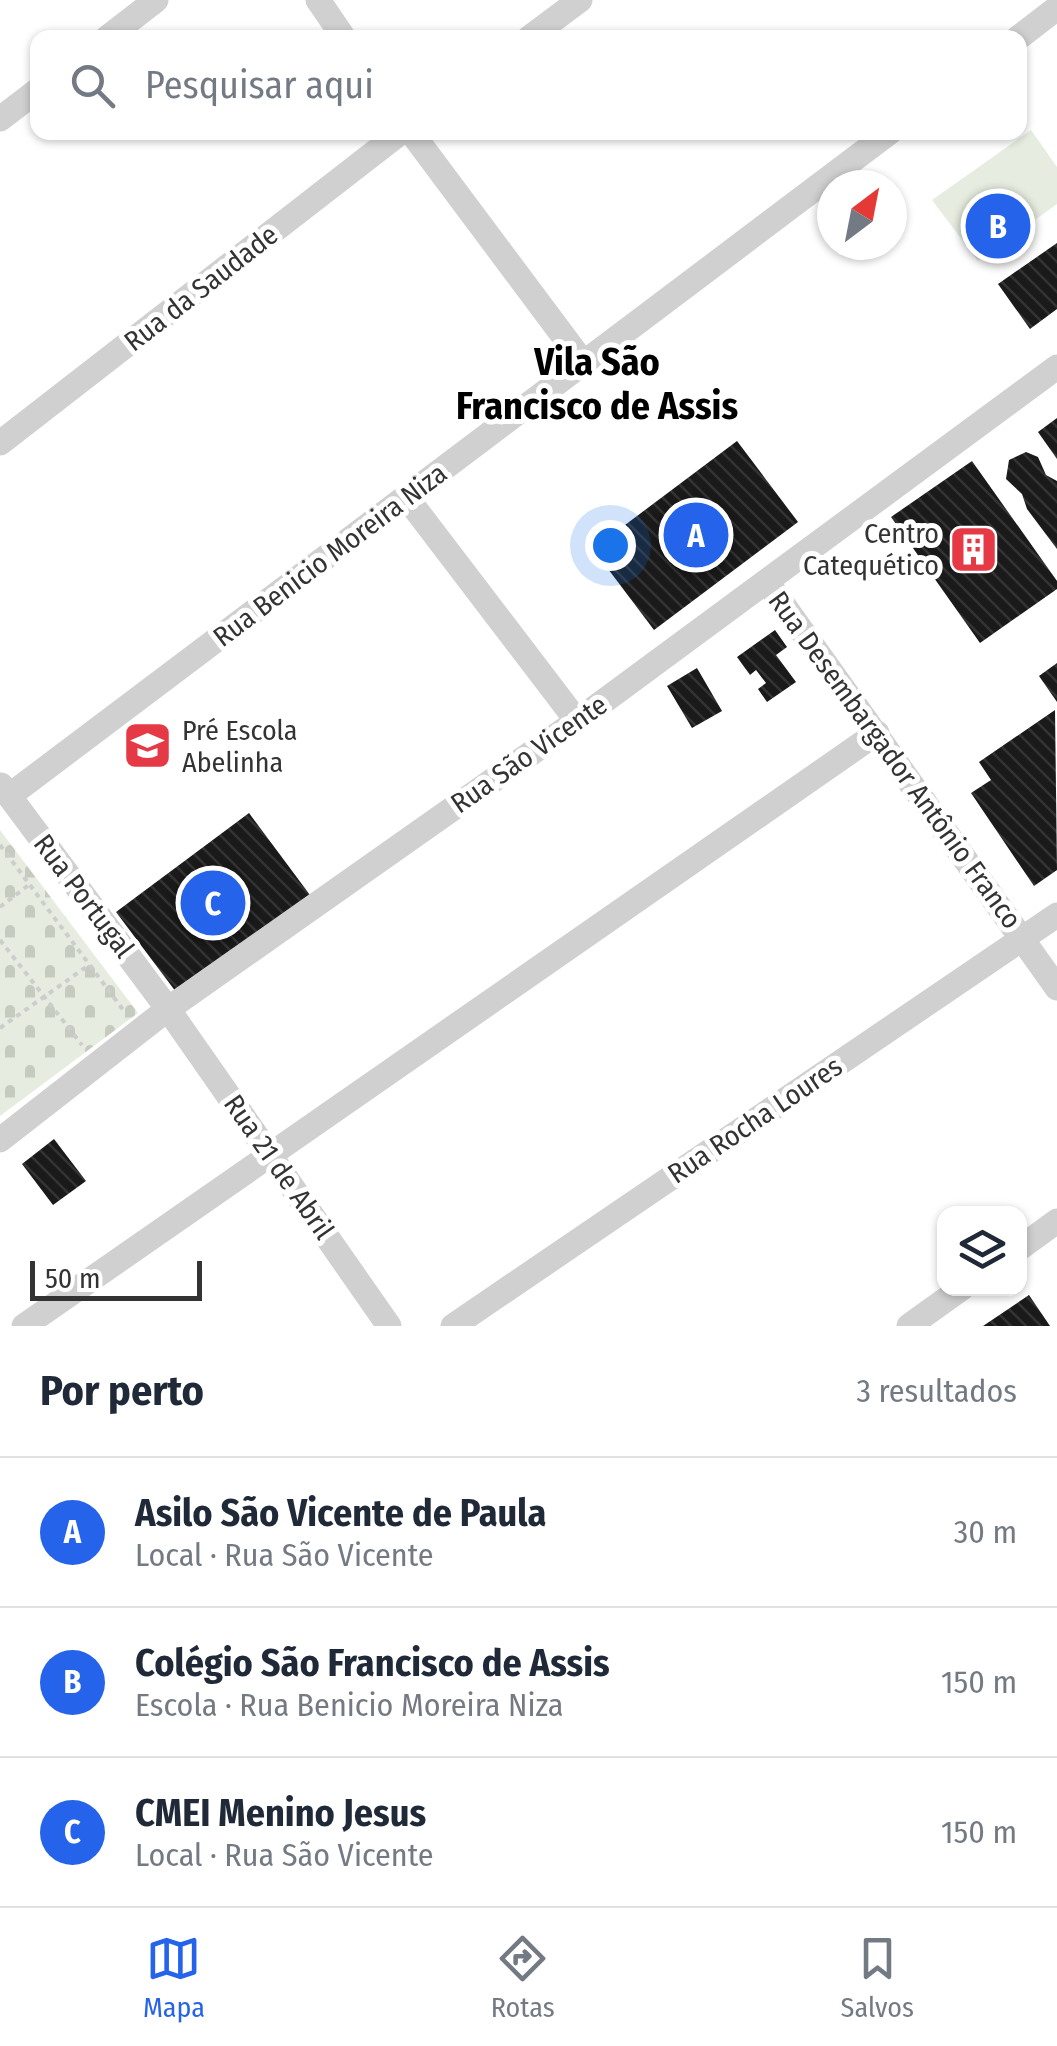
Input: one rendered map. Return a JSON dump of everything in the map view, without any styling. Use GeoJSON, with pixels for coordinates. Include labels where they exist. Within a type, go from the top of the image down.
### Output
{"type":"FeatureCollection","features":[{"type":"Feature","properties":{"kind":"street"},"geometry":{"type":"LineString","coordinates":[[117,30],[156,0]]}},
{"type":"Feature","properties":{"kind":"street"},"geometry":{"type":"LineString","coordinates":[[318,0],[339,30]]}},
{"type":"Feature","properties":{"kind":"street"},"geometry":{"type":"LineString","coordinates":[[540,30],[580,0]]}},
{"type":"Feature","properties":{"kind":"street"},"geometry":{"type":"LineString","coordinates":[[1027,31],[1057,8]]}},
{"type":"Feature","properties":{"kind":"street"},"geometry":{"type":"LineString","coordinates":[[0,119],[30,96]]}},
{"type":"Feature","properties":{"kind":"street","name":"Rua da Saudade"},"geometry":{"type":"LineString","coordinates":[[0,442],[392,140]]}},
{"type":"Feature","properties":{"kind":"street"},"geometry":{"type":"LineString","coordinates":[[417,140],[582,361]]}},
{"type":"Feature","properties":{"kind":"street","name":"Rua Benicio Moreira Niza"},"geometry":{"type":"LineString","coordinates":[[4,790],[407,498],[582,361],[879,140]]}},
{"type":"Feature","properties":{"kind":"street","name":"Rua São Vicente"},"geometry":{"type":"LineString","coordinates":[[0,1140],[168,1009],[578,722],[1057,366]]}},
{"type":"Feature","properties":{"kind":"street"},"geometry":{"type":"LineString","coordinates":[[407,498],[578,722]]}},
{"type":"Feature","properties":{"kind":"street","name":"Rua Desembargador Antônio Franco"},"geometry":{"type":"LineString","coordinates":[[766,582],[1057,988]]}},
{"type":"Feature","properties":{"kind":"street"},"geometry":{"type":"LineString","coordinates":[[24,1326],[877,733]]}},
{"type":"Feature","properties":{"kind":"street","name":"Rua Portugal"},"geometry":{"type":"LineString","coordinates":[[4,790],[168,1009]]}},
{"type":"Feature","properties":{"kind":"street","name":"Rua Rocha Loures"},"geometry":{"type":"LineString","coordinates":[[453,1326],[1057,915]]}},
{"type":"Feature","properties":{"kind":"street","name":"Rua 21 de Abril"},"geometry":{"type":"LineString","coordinates":[[168,1009],[389,1326]]}},
{"type":"Feature","properties":{"kind":"street"},"geometry":{"type":"LineString","coordinates":[[1027,1243],[1057,1221]]}},
{"type":"Feature","properties":{"kind":"street"},"geometry":{"type":"LineString","coordinates":[[908,1326],[951,1296]]}},
{"type":"Feature","properties":{"kind":"path"},"geometry":{"type":"LineString","coordinates":[[0,844],[126,1014]]}},
{"type":"Feature","properties":{"kind":"path"},"geometry":{"type":"LineString","coordinates":[[0,907],[30,884]]}},
{"type":"Feature","properties":{"kind":"path"},"geometry":{"type":"LineString","coordinates":[[0,940],[82,1045]]}},
{"type":"Feature","properties":{"kind":"path"},"geometry":{"type":"LineString","coordinates":[[0,1028],[89,964]]}},
{"type":"Feature","properties":{"kind":"green space"},"geometry":{"type":"Polygon","coordinates":[[[1031,130],[1057,167],[1057,204],[978,261],[932,200],[1017,140],[1027,140],[1031,130]]]}},
{"type":"Feature","properties":{"kind":"green space"},"geometry":{"type":"Polygon","coordinates":[[[0,830],[138,1013],[0,1116],[0,830]]]}},
{"type":"Feature","properties":{"kind":"building"},"geometry":{"type":"Polygon","coordinates":[[[1057,243],[1057,309],[1030,329],[998,284],[1057,243]]]}},
{"type":"Feature","properties":{"kind":"building"},"geometry":{"type":"Polygon","coordinates":[[[1057,418],[1057,459],[1038,432],[1057,418]]]}},
{"type":"Feature","properties":{"kind":"building"},"geometry":{"type":"Polygon","coordinates":[[[737,441],[798,522],[654,630],[593,549],[737,441]]]}},
{"type":"Feature","properties":{"kind":"building"},"geometry":{"type":"Polygon","coordinates":[[[1026,452],[1038,457],[1046,475],[1057,481],[1057,549],[1027,509],[1022,494],[1006,479],[1009,460],[1026,452]]]}},
{"type":"Feature","properties":{"kind":"building","name":"Centro Catequético"},"geometry":{"type":"Polygon","coordinates":[[[972,461],[1057,581],[1057,589],[980,643],[891,517],[972,461]]]}},
{"type":"Feature","properties":{"kind":"building"},"geometry":{"type":"Polygon","coordinates":[[[775,630],[787,647],[776,655],[796,682],[767,702],[758,689],[766,683],[756,670],[750,675],[737,657],[775,630]]]}},
{"type":"Feature","properties":{"kind":"building"},"geometry":{"type":"Polygon","coordinates":[[[1057,663],[1057,702],[1039,676],[1057,663]]]}},
{"type":"Feature","properties":{"kind":"building"},"geometry":{"type":"Polygon","coordinates":[[[697,668],[722,711],[692,728],[667,686],[697,668]]]}},
{"type":"Feature","properties":{"kind":"building"},"geometry":{"type":"Polygon","coordinates":[[[1055,710],[1057,870],[1034,886],[971,793],[991,780],[979,762],[1055,710]]]}},
{"type":"Feature","properties":{"kind":"building"},"geometry":{"type":"Polygon","coordinates":[[[249,813],[310,895],[179,996],[116,912],[249,813]]]}},
{"type":"Feature","properties":{"kind":"building"},"geometry":{"type":"Polygon","coordinates":[[[54,1139],[86,1181],[53,1205],[22,1164],[54,1139]]]}},
{"type":"Feature","properties":{"kind":"building"},"geometry":{"type":"Polygon","coordinates":[[[1029,1295],[1050,1326],[983,1326],[1029,1295]]]}},
{"type":"Feature","properties":{"kind":"place","name":"Colégio São Francisco de Assis"},"geometry":{"type":"Point","coordinates":[998,226]}},
{"type":"Feature","properties":{"kind":"place","name":"Asilo São Vicente de Paula"},"geometry":{"type":"Point","coordinates":[696,535]}},
{"type":"Feature","properties":{"kind":"place","name":"Centro Catequético"},"geometry":{"type":"Point","coordinates":[974,549]}},
{"type":"Feature","properties":{"kind":"place","name":"Pré Escola Abelinha"},"geometry":{"type":"Point","coordinates":[147,746]}},
{"type":"Feature","properties":{"kind":"place","name":"CMEI Menino Jesus"},"geometry":{"type":"Point","coordinates":[213,903]}},
{"type":"Feature","properties":{"kind":"district","name":"Vila São Francisco de Assis"},"geometry":{"type":"Point","coordinates":[597,384]}}]}
